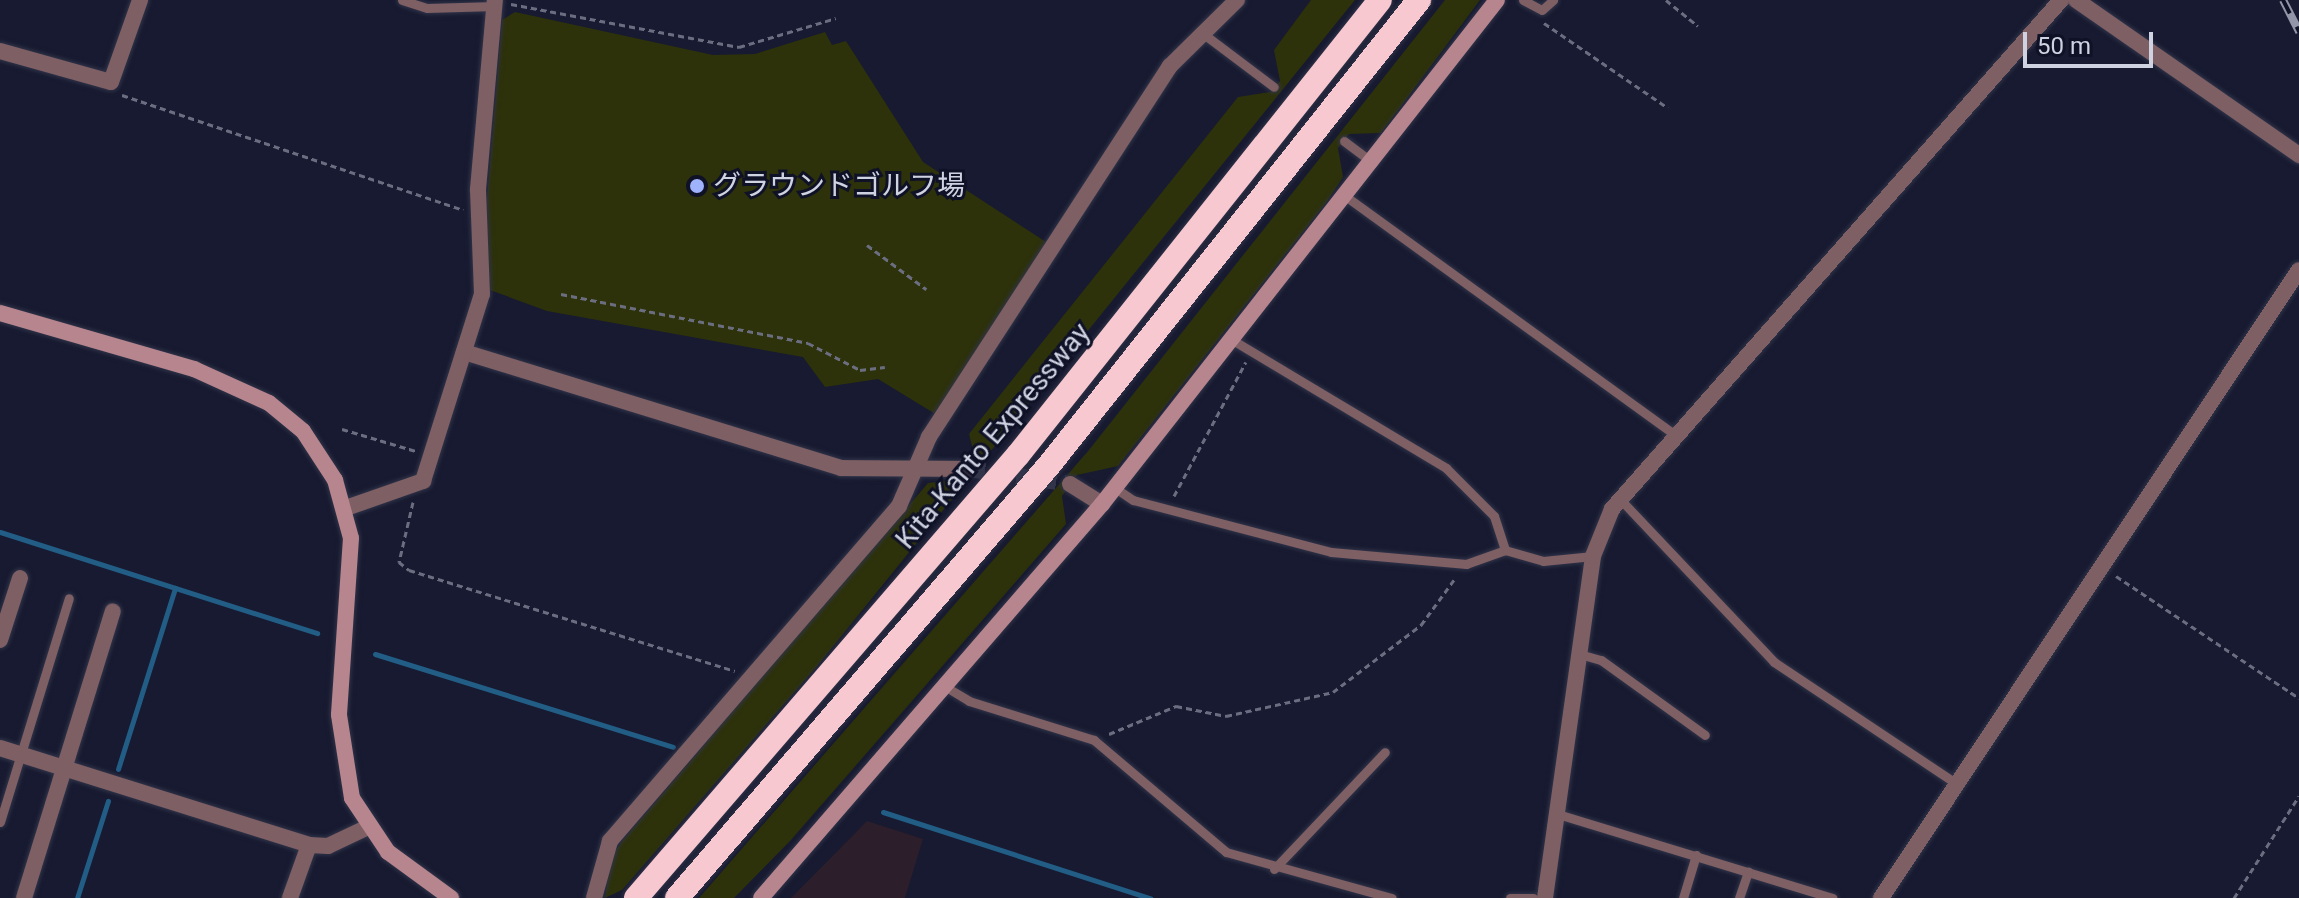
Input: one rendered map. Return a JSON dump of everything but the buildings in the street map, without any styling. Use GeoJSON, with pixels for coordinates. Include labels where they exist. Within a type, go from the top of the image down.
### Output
{"type":"FeatureCollection","features":[{"type":"Feature","properties":{"kind":"highway","name":"Kita-Kanto Expressway"},"geometry":{"type":"LineString","coordinates":[[636,898],[1018,455],[1380,0]]}},
{"type":"Feature","properties":{"kind":"highway"},"geometry":{"type":"LineString","coordinates":[[677,898],[1050,464],[1419,0]]}},
{"type":"Feature","properties":{"kind":"street"},"geometry":{"type":"LineString","coordinates":[[0,51],[111,82],[140,0]]}},
{"type":"Feature","properties":{"kind":"street"},"geometry":{"type":"LineString","coordinates":[[594,898],[605,849],[899,506],[929,437],[1170,66],[1201,32],[1237,0]]}},
{"type":"Feature","properties":{"kind":"street"},"geometry":{"type":"LineString","coordinates":[[761,898],[1102,504],[1348,198],[1497,0]]}},
{"type":"Feature","properties":{"kind":"street"},"geometry":{"type":"LineString","coordinates":[[1545,898],[1561,815],[1593,556],[1619,498],[2061,0]]}},
{"type":"Feature","properties":{"kind":"street"},"geometry":{"type":"LineString","coordinates":[[2076,0],[2299,155]]}},
{"type":"Feature","properties":{"kind":"street"},"geometry":{"type":"LineString","coordinates":[[346,508],[411,489],[423,481],[464,352],[484,280],[479,208],[495,3]]}},
{"type":"Feature","properties":{"kind":"street"},"geometry":{"type":"LineString","coordinates":[[1881,898],[2299,270]]}},
{"type":"Feature","properties":{"kind":"street"},"geometry":{"type":"LineString","coordinates":[[0,313],[194,369],[269,403],[316,448],[346,508],[353,562],[339,742],[366,828],[410,873],[451,898]]}},
{"type":"Feature","properties":{"kind":"street"},"geometry":{"type":"LineString","coordinates":[[464,352],[841,468],[969,469]]}},
{"type":"Feature","properties":{"kind":"street"},"geometry":{"type":"LineString","coordinates":[[1070,484],[1102,504]]}},
{"type":"Feature","properties":{"kind":"street"},"geometry":{"type":"LineString","coordinates":[[0,640],[20,578]]}},
{"type":"Feature","properties":{"kind":"street"},"geometry":{"type":"LineString","coordinates":[[24,898],[113,611]]}},
{"type":"Feature","properties":{"kind":"street"},"geometry":{"type":"LineString","coordinates":[[0,748],[309,845],[328,846],[366,828]]}},
{"type":"Feature","properties":{"kind":"street"},"geometry":{"type":"LineString","coordinates":[[290,898],[309,845]]}},
{"type":"Feature","properties":{"kind":"lane"},"geometry":{"type":"LineString","coordinates":[[402,0],[427,8],[495,3]]}},
{"type":"Feature","properties":{"kind":"lane"},"geometry":{"type":"LineString","coordinates":[[1523,0],[1537,9],[1553,0]]}},
{"type":"Feature","properties":{"kind":"lane"},"geometry":{"type":"LineString","coordinates":[[1201,32],[1274,87]]}},
{"type":"Feature","properties":{"kind":"lane"},"geometry":{"type":"LineString","coordinates":[[1344,141],[1374,164]]}},
{"type":"Feature","properties":{"kind":"lane"},"geometry":{"type":"LineString","coordinates":[[1348,198],[1675,435]]}},
{"type":"Feature","properties":{"kind":"lane"},"geometry":{"type":"LineString","coordinates":[[1234,341],[1395,431],[1446,468],[1494,516],[1505,550]]}},
{"type":"Feature","properties":{"kind":"lane"},"geometry":{"type":"LineString","coordinates":[[1115,488],[1166,510],[1331,552],[1466,564],[1505,550],[1543,561],[1593,556]]}},
{"type":"Feature","properties":{"kind":"lane"},"geometry":{"type":"LineString","coordinates":[[1619,498],[1774,662],[1957,784]]}},
{"type":"Feature","properties":{"kind":"lane"},"geometry":{"type":"LineString","coordinates":[[0,822],[69,598]]}},
{"type":"Feature","properties":{"kind":"lane"},"geometry":{"type":"LineString","coordinates":[[1583,655],[1601,660],[1705,735]]}},
{"type":"Feature","properties":{"kind":"lane"},"geometry":{"type":"LineString","coordinates":[[946,687],[969,701],[1094,740],[1133,766],[1206,842],[1274,869],[1392,898]]}},
{"type":"Feature","properties":{"kind":"lane"},"geometry":{"type":"LineString","coordinates":[[1274,869],[1385,752]]}},
{"type":"Feature","properties":{"kind":"lane"},"geometry":{"type":"LineString","coordinates":[[1561,815],[1833,898]]}},
{"type":"Feature","properties":{"kind":"lane"},"geometry":{"type":"LineString","coordinates":[[1683,898],[1696,855]]}},
{"type":"Feature","properties":{"kind":"lane"},"geometry":{"type":"LineString","coordinates":[[1739,898],[1748,872]]}},
{"type":"Feature","properties":{"kind":"lane"},"geometry":{"type":"LineString","coordinates":[[1510,898],[1533,898]]}},
{"type":"Feature","properties":{"kind":"path"},"geometry":{"type":"LineString","coordinates":[[1666,0],[1698,26]]}},
{"type":"Feature","properties":{"kind":"path"},"geometry":{"type":"LineString","coordinates":[[495,3],[539,6],[739,47],[836,18]]}},
{"type":"Feature","properties":{"kind":"path"},"geometry":{"type":"LineString","coordinates":[[1537,9],[1575,47],[1668,108]]}},
{"type":"Feature","properties":{"kind":"path"},"geometry":{"type":"LineString","coordinates":[[111,82],[122,95],[461,210],[479,208]]}},
{"type":"Feature","properties":{"kind":"path"},"geometry":{"type":"LineString","coordinates":[[867,245],[926,289]]}},
{"type":"Feature","properties":{"kind":"path"},"geometry":{"type":"LineString","coordinates":[[561,294],[808,343],[860,370],[885,367]]}},
{"type":"Feature","properties":{"kind":"path"},"geometry":{"type":"LineString","coordinates":[[1166,510],[1250,352]]}},
{"type":"Feature","properties":{"kind":"path"},"geometry":{"type":"LineString","coordinates":[[342,429],[431,456]]}},
{"type":"Feature","properties":{"kind":"path"},"geometry":{"type":"LineString","coordinates":[[411,489],[414,508],[399,562],[409,570],[739,673],[750,683]]}},
{"type":"Feature","properties":{"kind":"path"},"geometry":{"type":"LineString","coordinates":[[1094,740],[1176,706],[1226,716],[1333,692],[1421,625],[1466,564]]}},
{"type":"Feature","properties":{"kind":"path"},"geometry":{"type":"LineString","coordinates":[[2101,566],[2299,698]]}},
{"type":"Feature","properties":{"kind":"path"},"geometry":{"type":"LineString","coordinates":[[2234,898],[2299,796]]}},
{"type":"Feature","properties":{"kind":"shaded area"},"geometry":{"type":"Polygon","coordinates":[[[867,821],[923,839],[905,898],[791,898],[867,821]]]}},
{"type":"Feature","properties":{"kind":"green space"},"geometry":{"type":"Polygon","coordinates":[[[1311,0],[1355,0],[818,665],[622,890],[605,898],[610,859],[622,841],[928,483],[964,479],[975,458],[969,434],[1238,97],[1270,92],[1280,81],[1274,50],[1311,0]]]}},
{"type":"Feature","properties":{"kind":"green space"},"geometry":{"type":"Polygon","coordinates":[[[1445,0],[1480,0],[1381,133],[1349,134],[1338,148],[1343,177],[1326,203],[1118,466],[1077,475],[1062,496],[1066,524],[791,840],[734,898],[699,898],[1089,450],[1445,0]]]}},
{"type":"Feature","properties":{"kind":"green space","name":"グラウンドゴルフ場"},"geometry":{"type":"Polygon","coordinates":[[[515,12],[713,55],[755,54],[825,32],[832,45],[846,41],[923,162],[1046,242],[937,415],[878,379],[825,387],[803,357],[547,311],[490,290],[486,210],[502,20],[515,12]]]}},
{"type":"Feature","properties":{"kind":"waterway"},"geometry":{"type":"LineString","coordinates":[[0,532],[317,633]]}},
{"type":"Feature","properties":{"kind":"waterway"},"geometry":{"type":"LineString","coordinates":[[118,769],[175,588]]}},
{"type":"Feature","properties":{"kind":"waterway"},"geometry":{"type":"LineString","coordinates":[[375,654],[673,747]]}},
{"type":"Feature","properties":{"kind":"waterway"},"geometry":{"type":"LineString","coordinates":[[77,898],[108,801]]}},
{"type":"Feature","properties":{"kind":"waterway"},"geometry":{"type":"LineString","coordinates":[[883,812],[1150,898]]}},
{"type":"Feature","properties":{"kind":"tunnel"},"geometry":{"type":"LineString","coordinates":[[969,469],[1070,484]]}},
{"type":"Feature","properties":{"kind":"railway"},"geometry":{"type":"LineString","coordinates":[[2283,0],[2299,32]]}},
{"type":"Feature","properties":{"kind":"place","name":"グラウンドゴルフ場"},"geometry":{"type":"Point","coordinates":[697,186]}}]}
